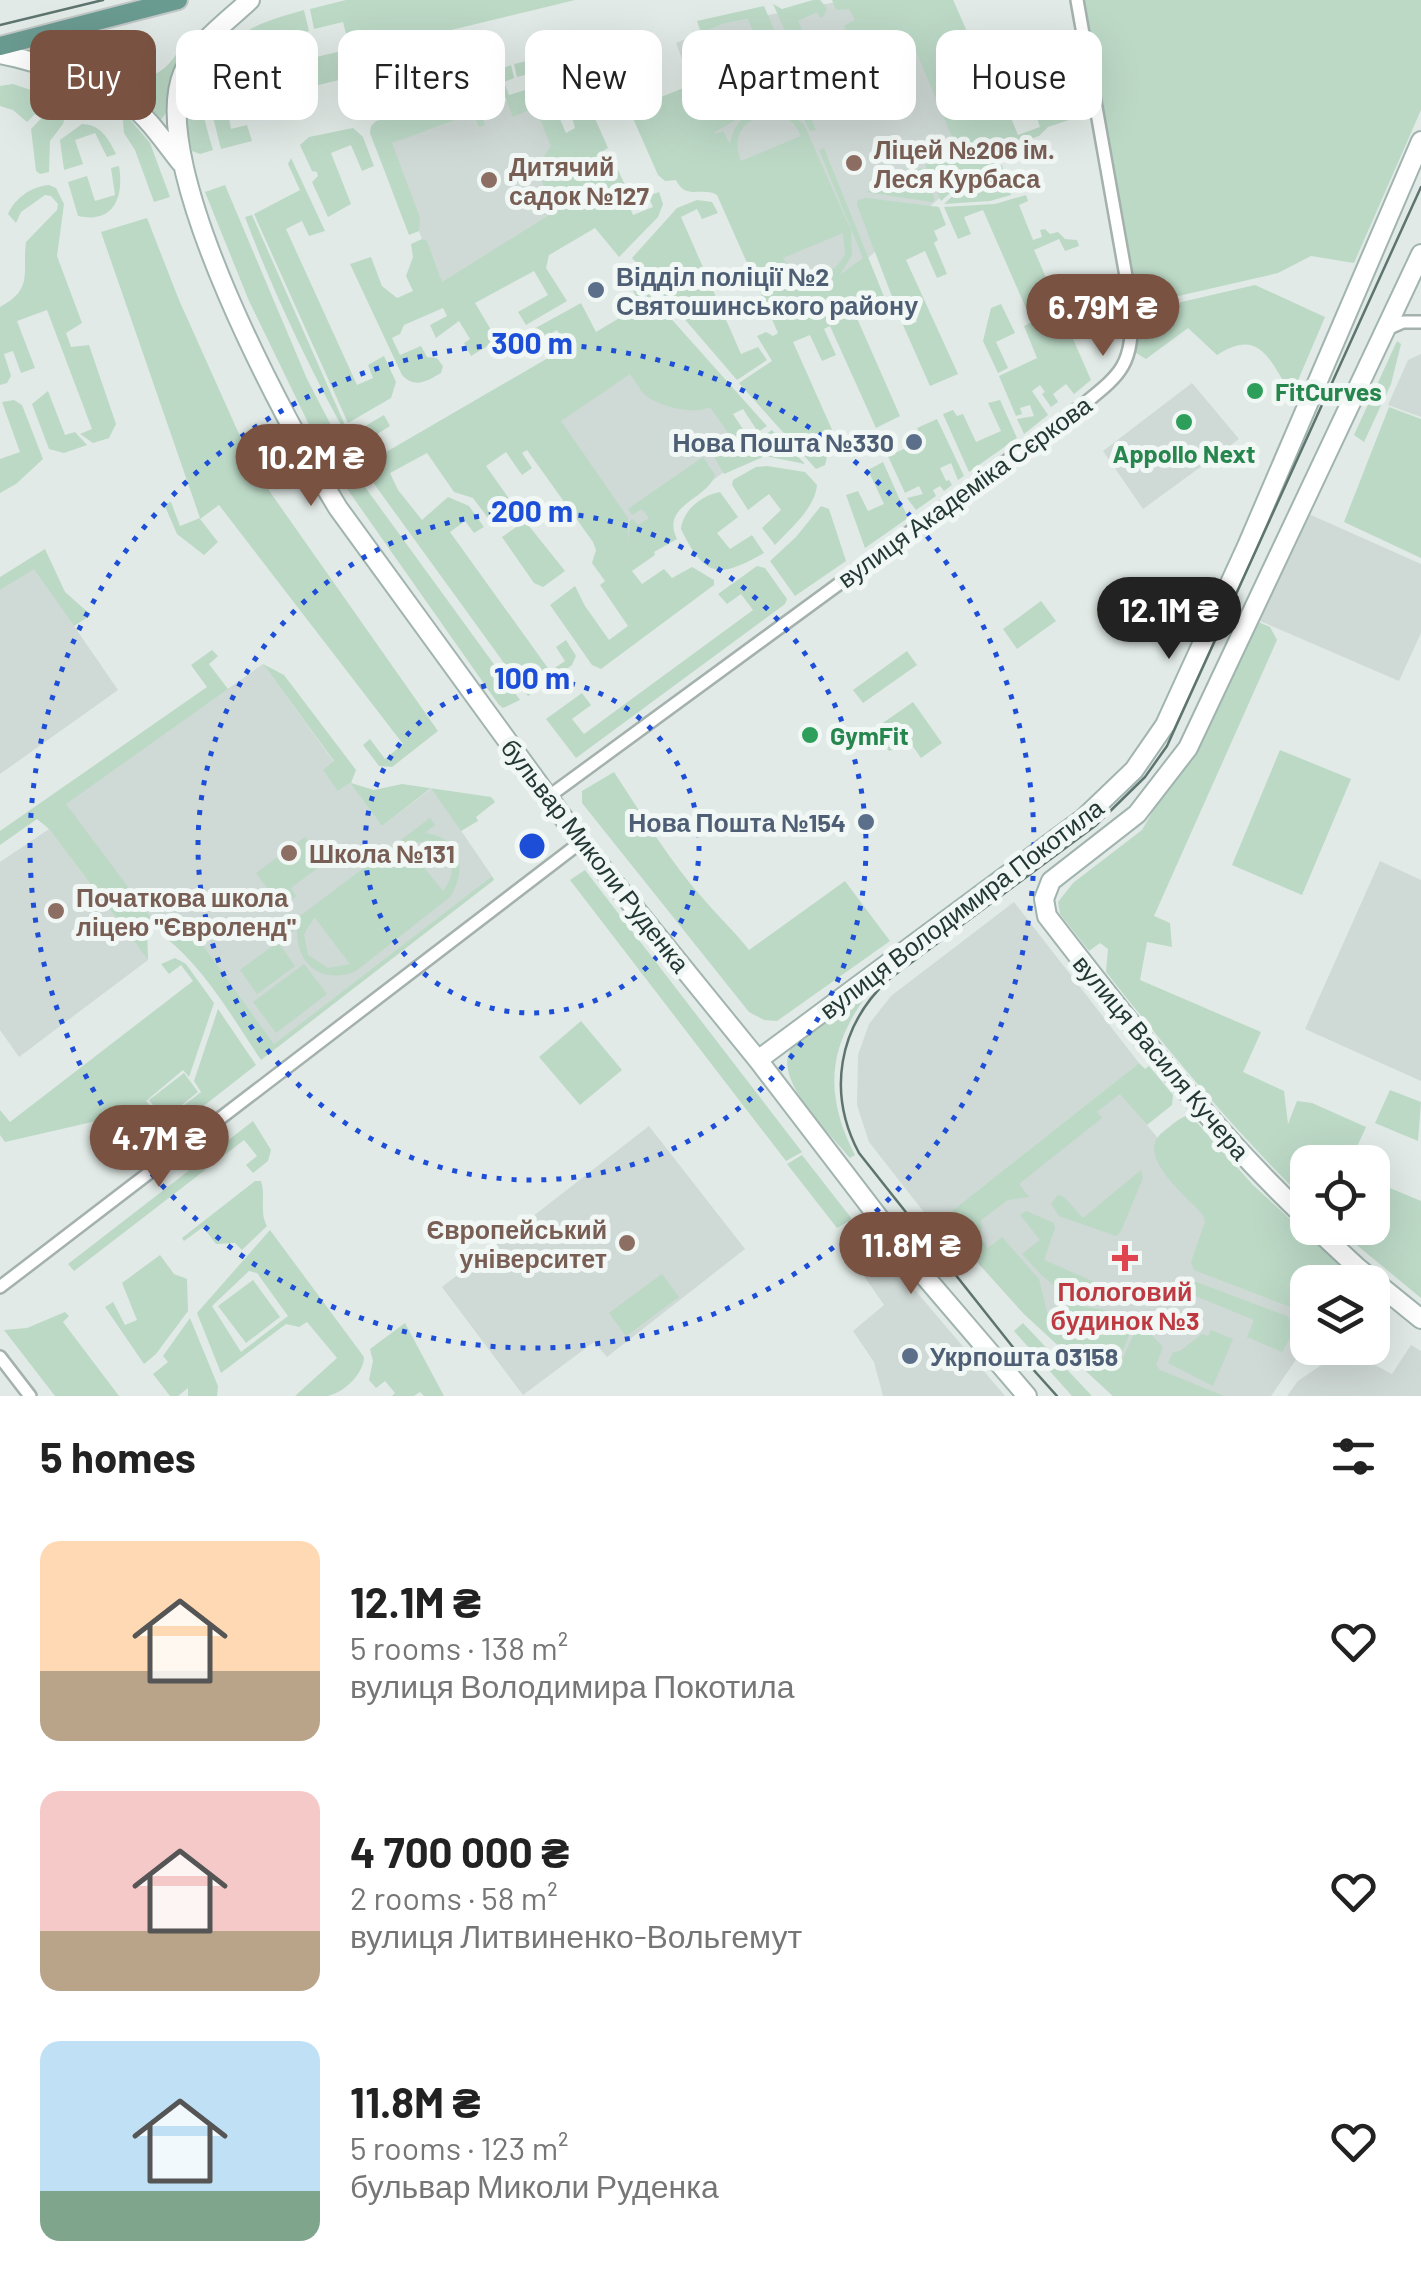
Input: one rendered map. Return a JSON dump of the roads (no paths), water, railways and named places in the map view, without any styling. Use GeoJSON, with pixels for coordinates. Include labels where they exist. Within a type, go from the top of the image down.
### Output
{"type":"FeatureCollection","features":[{"type":"Feature","properties":{"kind":"main road"},"geometry":{"type":"LineString","coordinates":[[0,46],[178,0]]}},
{"type":"Feature","properties":{"kind":"street","name":"бульвар Миколи Руденка"},"geometry":{"type":"LineString","coordinates":[[250,0],[193,57],[184,72],[176,108],[181,164],[234,307],[305,454],[349,523],[581,842],[758,1060],[915,1265],[1027,1396]]}},
{"type":"Feature","properties":{"kind":"street","name":"вулиця Академіка Сєркова"},"geometry":{"type":"LineString","coordinates":[[548,797],[1079,408],[1112,382],[1122,368],[1132,344],[1132,310],[1077,0]]}},
{"type":"Feature","properties":{"kind":"street","name":"бульвар Миколи Руденка"},"geometry":{"type":"LineString","coordinates":[[0,54],[81,80],[127,102],[181,164]]}},
{"type":"Feature","properties":{"kind":"street","name":"вулиця Володимира Покотила"},"geometry":{"type":"LineString","coordinates":[[758,1060],[1084,818],[1120,786],[1152,746],[1190,674],[1255,530],[1421,141]]}},
{"type":"Feature","properties":{"kind":"street","name":"вулиця Володимира Покотила"},"geometry":{"type":"LineString","coordinates":[[1050,881],[1137,814],[1188,748],[1421,254]]}},
{"type":"Feature","properties":{"kind":"street"},"geometry":{"type":"LineString","coordinates":[[1404,292],[1421,321]]}},
{"type":"Feature","properties":{"kind":"street"},"geometry":{"type":"LineString","coordinates":[[1385,330],[1403,322],[1421,321]]}},
{"type":"Feature","properties":{"kind":"street"},"geometry":{"type":"LineString","coordinates":[[0,1286],[581,842]]}},
{"type":"Feature","properties":{"kind":"street","name":"вулиця Василя Кучера"},"geometry":{"type":"LineString","coordinates":[[1050,881],[1044,899],[1047,916],[1190,1097],[1290,1201]]}},
{"type":"Feature","properties":{"kind":"street"},"geometry":{"type":"LineString","coordinates":[[1333,1245],[1421,1320]]}},
{"type":"Feature","properties":{"kind":"street"},"geometry":{"type":"LineString","coordinates":[[0,1357],[30,1396]]}},
{"type":"Feature","properties":{"kind":"tram line"},"geometry":{"type":"LineString","coordinates":[[0,25],[103,0]]}},
{"type":"Feature","properties":{"kind":"tram line"},"geometry":{"type":"LineString","coordinates":[[1057,1396],[1012,1346],[859,1153],[843,1107],[841,1084],[848,1040],[871,998],[888,980],[1095,826],[1145,777],[1167,746],[1421,187]]}},
{"type":"Feature","properties":{"kind":"place","name":"Ліцей №206 ім. Леся Курбаса"},"geometry":{"type":"Point","coordinates":[854,163]}},
{"type":"Feature","properties":{"kind":"place","name":"Дитячий садок №127"},"geometry":{"type":"Point","coordinates":[489,180]}},
{"type":"Feature","properties":{"kind":"place","name":"Відділ поліції №2 Святошинського району"},"geometry":{"type":"Point","coordinates":[596,290]}},
{"type":"Feature","properties":{"kind":"place","name":"FitCurves"},"geometry":{"type":"Point","coordinates":[1255,391]}},
{"type":"Feature","properties":{"kind":"place","name":"Appollo Next"},"geometry":{"type":"Point","coordinates":[1184,422]}},
{"type":"Feature","properties":{"kind":"place","name":"Нова Пошта №330"},"geometry":{"type":"Point","coordinates":[914,442]}},
{"type":"Feature","properties":{"kind":"place","name":"GymFit"},"geometry":{"type":"Point","coordinates":[810,735]}},
{"type":"Feature","properties":{"kind":"place","name":"Нова Пошта №154"},"geometry":{"type":"Point","coordinates":[866,822]}},
{"type":"Feature","properties":{"kind":"place","name":"Школа №131"},"geometry":{"type":"Point","coordinates":[289,853]}},
{"type":"Feature","properties":{"kind":"place","name":"Початкова школа ліцею \"Євроленд\""},"geometry":{"type":"Point","coordinates":[56,911]}},
{"type":"Feature","properties":{"kind":"place","name":"Європейський університет"},"geometry":{"type":"Point","coordinates":[627,1243]}},
{"type":"Feature","properties":{"kind":"place","name":"Пологовий будинок №3"},"geometry":{"type":"Point","coordinates":[1125,1258]}},
{"type":"Feature","properties":{"kind":"place","name":"Укрпошта 03158"},"geometry":{"type":"Point","coordinates":[910,1356]}}]}
